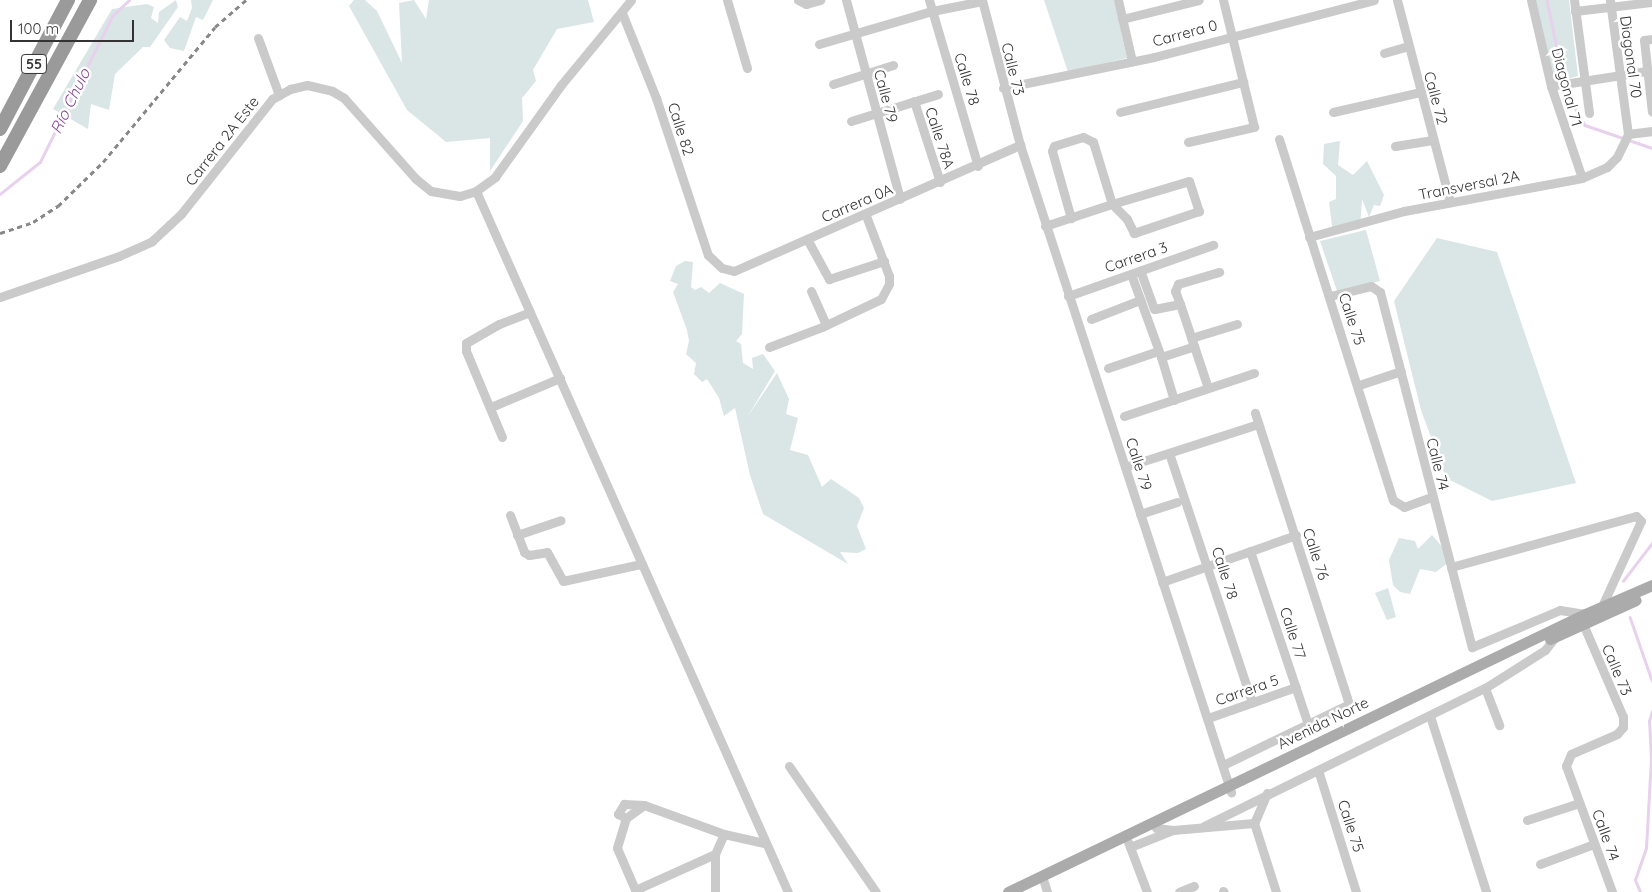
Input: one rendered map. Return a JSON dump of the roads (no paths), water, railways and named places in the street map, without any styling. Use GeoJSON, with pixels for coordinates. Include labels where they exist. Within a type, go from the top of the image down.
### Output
{"type":"FeatureCollection","features":[{"type":"Feature","properties":{"kind":"highway","name":"55"},"geometry":{"type":"LineString","coordinates":[[0,129],[68,0]]}},
{"type":"Feature","properties":{"kind":"highway","name":"55"},"geometry":{"type":"LineString","coordinates":[[0,166],[90,0]]}},
{"type":"Feature","properties":{"kind":"main road","name":"Avenida Norte"},"geometry":{"type":"LineString","coordinates":[[1008,892],[1556,636],[1602,606],[1652,584]]}},
{"type":"Feature","properties":{"kind":"main road","name":"Avenida Norte"},"geometry":{"type":"LineString","coordinates":[[1024,892],[1045,887],[1230,789],[1584,619],[1652,593]]}},
{"type":"Feature","properties":{"kind":"street"},"geometry":{"type":"LineString","coordinates":[[727,0],[747,68]]}},
{"type":"Feature","properties":{"kind":"street"},"geometry":{"type":"LineString","coordinates":[[800,2],[820,0]]}},
{"type":"Feature","properties":{"kind":"street","name":"Calle 79"},"geometry":{"type":"LineString","coordinates":[[846,0],[900,199]]}},
{"type":"Feature","properties":{"kind":"street","name":"Calle 78"},"geometry":{"type":"LineString","coordinates":[[929,0],[978,166]]}},
{"type":"Feature","properties":{"kind":"street"},"geometry":{"type":"LineString","coordinates":[[1118,0],[1132,60]]}},
{"type":"Feature","properties":{"kind":"street"},"geometry":{"type":"LineString","coordinates":[[1122,19],[1199,0]]}},
{"type":"Feature","properties":{"kind":"street"},"geometry":{"type":"LineString","coordinates":[[1188,142],[1254,127],[1223,0]]}},
{"type":"Feature","properties":{"kind":"street","name":"Carrera 0"},"geometry":{"type":"LineString","coordinates":[[1003,88],[1132,60],[1374,0]]}},
{"type":"Feature","properties":{"kind":"street","name":"Calle 72"},"geometry":{"type":"LineString","coordinates":[[1397,0],[1432,140],[1450,202]]}},
{"type":"Feature","properties":{"kind":"street","name":"Diagonal 71"},"geometry":{"type":"LineString","coordinates":[[1532,0],[1582,178]]}},
{"type":"Feature","properties":{"kind":"street"},"geometry":{"type":"LineString","coordinates":[[1574,0],[1589,113]]}},
{"type":"Feature","properties":{"kind":"street"},"geometry":{"type":"LineString","coordinates":[[819,44],[932,11],[982,1]]}},
{"type":"Feature","properties":{"kind":"street","name":"Calle 73"},"geometry":{"type":"LineString","coordinates":[[982,1],[1003,88],[1020,145]]}},
{"type":"Feature","properties":{"kind":"street"},"geometry":{"type":"LineString","coordinates":[[1575,10],[1610,3],[1652,2]]}},
{"type":"Feature","properties":{"kind":"street","name":"Diagonal 70"},"geometry":{"type":"LineString","coordinates":[[1610,3],[1628,134]]}},
{"type":"Feature","properties":{"kind":"street"},"geometry":{"type":"LineString","coordinates":[[627,6],[561,85],[495,177],[476,191],[764,843],[788,892]]}},
{"type":"Feature","properties":{"kind":"street","name":"Calle 82"},"geometry":{"type":"LineString","coordinates":[[627,6],[708,255]]}},
{"type":"Feature","properties":{"kind":"street"},"geometry":{"type":"LineString","coordinates":[[258,38],[279,95]]}},
{"type":"Feature","properties":{"kind":"street"},"geometry":{"type":"LineString","coordinates":[[1648,40],[1647,71],[1652,112]]}},
{"type":"Feature","properties":{"kind":"street"},"geometry":{"type":"LineString","coordinates":[[1384,53],[1408,46]]}},
{"type":"Feature","properties":{"kind":"street"},"geometry":{"type":"LineString","coordinates":[[833,84],[894,65]]}},
{"type":"Feature","properties":{"kind":"street"},"geometry":{"type":"LineString","coordinates":[[1555,86],[1647,71]]}},
{"type":"Feature","properties":{"kind":"street"},"geometry":{"type":"LineString","coordinates":[[1120,112],[1243,82]]}},
{"type":"Feature","properties":{"kind":"street","name":"Carrera 2A Este"},"geometry":{"type":"LineString","coordinates":[[0,297],[119,256],[152,241],[182,214],[252,121],[279,95],[307,85],[332,91],[344,98],[424,186],[446,194],[460,196],[476,191]]}},
{"type":"Feature","properties":{"kind":"street"},"geometry":{"type":"LineString","coordinates":[[1333,112],[1420,92]]}},
{"type":"Feature","properties":{"kind":"street"},"geometry":{"type":"LineString","coordinates":[[851,121],[938,94]]}},
{"type":"Feature","properties":{"kind":"street","name":"Calle 78A"},"geometry":{"type":"LineString","coordinates":[[914,101],[940,182]]}},
{"type":"Feature","properties":{"kind":"street"},"geometry":{"type":"LineString","coordinates":[[1628,134],[1652,131]]}},
{"type":"Feature","properties":{"kind":"street","name":"Transversal 2A"},"geometry":{"type":"LineString","coordinates":[[1309,237],[1368,220],[1450,202],[1582,178],[1608,167],[1623,146],[1628,134]]}},
{"type":"Feature","properties":{"kind":"street"},"geometry":{"type":"LineString","coordinates":[[1046,226],[1071,218],[1112,204],[1189,181],[1199,211],[1134,233],[1127,219],[1112,204],[1089,138],[1054,146],[1052,151],[1071,218]]}},
{"type":"Feature","properties":{"kind":"street","name":"Calle 75"},"geometry":{"type":"LineString","coordinates":[[1279,139],[1309,237],[1359,384],[1393,500],[1398,506],[1404,506],[1432,497]]}},
{"type":"Feature","properties":{"kind":"street"},"geometry":{"type":"LineString","coordinates":[[1396,146],[1432,140]]}},
{"type":"Feature","properties":{"kind":"street","name":"Calle 79"},"geometry":{"type":"LineString","coordinates":[[1020,145],[1230,789]]}},
{"type":"Feature","properties":{"kind":"street","name":"Carrera 0A"},"geometry":{"type":"LineString","coordinates":[[708,255],[714,263],[734,271],[978,166],[1020,145]]}},
{"type":"Feature","properties":{"kind":"street"},"geometry":{"type":"LineString","coordinates":[[769,347],[826,325],[881,299],[889,284],[884,261],[866,213]]}},
{"type":"Feature","properties":{"kind":"street"},"geometry":{"type":"LineString","coordinates":[[807,239],[830,279],[884,261]]}},
{"type":"Feature","properties":{"kind":"street","name":"Carrera 3"},"geometry":{"type":"LineString","coordinates":[[1068,296],[1213,245]]}},
{"type":"Feature","properties":{"kind":"street"},"geometry":{"type":"LineString","coordinates":[[1136,272],[1140,300],[1160,354],[1174,400]]}},
{"type":"Feature","properties":{"kind":"street"},"geometry":{"type":"LineString","coordinates":[[1136,272],[1154,308],[1180,304]]}},
{"type":"Feature","properties":{"kind":"street"},"geometry":{"type":"LineString","coordinates":[[1208,388],[1175,291],[1178,284],[1219,272]]}},
{"type":"Feature","properties":{"kind":"street","name":"Calle 74"},"geometry":{"type":"LineString","coordinates":[[1330,296],[1371,286],[1376,288],[1401,371],[1472,647],[1560,610],[1584,619]]}},
{"type":"Feature","properties":{"kind":"street"},"geometry":{"type":"LineString","coordinates":[[811,292],[826,325]]}},
{"type":"Feature","properties":{"kind":"street"},"geometry":{"type":"LineString","coordinates":[[1091,319],[1140,300]]}},
{"type":"Feature","properties":{"kind":"street"},"geometry":{"type":"LineString","coordinates":[[502,437],[466,351],[466,343],[499,324],[530,312]]}},
{"type":"Feature","properties":{"kind":"street"},"geometry":{"type":"LineString","coordinates":[[1108,368],[1160,354],[1237,324]]}},
{"type":"Feature","properties":{"kind":"street"},"geometry":{"type":"LineString","coordinates":[[1359,384],[1401,371]]}},
{"type":"Feature","properties":{"kind":"street"},"geometry":{"type":"LineString","coordinates":[[1124,416],[1254,373]]}},
{"type":"Feature","properties":{"kind":"street"},"geometry":{"type":"LineString","coordinates":[[491,407],[560,378]]}},
{"type":"Feature","properties":{"kind":"street","name":"Calle 76"},"geometry":{"type":"LineString","coordinates":[[1255,413],[1350,704],[1308,724]]}},
{"type":"Feature","properties":{"kind":"street"},"geometry":{"type":"LineString","coordinates":[[1125,467],[1258,424]]}},
{"type":"Feature","properties":{"kind":"street","name":"Calle 78"},"geometry":{"type":"LineString","coordinates":[[1169,453],[1252,703]]}},
{"type":"Feature","properties":{"kind":"street"},"geometry":{"type":"LineString","coordinates":[[1140,514],[1177,502]]}},
{"type":"Feature","properties":{"kind":"street"},"geometry":{"type":"LineString","coordinates":[[510,515],[525,553],[549,554],[565,582],[640,564]]}},
{"type":"Feature","properties":{"kind":"street"},"geometry":{"type":"LineString","coordinates":[[1451,567],[1636,516],[1641,521],[1602,606]]}},
{"type":"Feature","properties":{"kind":"street"},"geometry":{"type":"LineString","coordinates":[[518,535],[561,520]]}},
{"type":"Feature","properties":{"kind":"street"},"geometry":{"type":"LineString","coordinates":[[1162,582],[1296,535]]}},
{"type":"Feature","properties":{"kind":"street","name":"Calle 77"},"geometry":{"type":"LineString","coordinates":[[1250,551],[1308,724]]}},
{"type":"Feature","properties":{"kind":"street","name":"Calle 73"},"geometry":{"type":"LineString","coordinates":[[1568,760],[1571,754],[1618,734],[1623,727],[1623,717],[1584,619]]}},
{"type":"Feature","properties":{"kind":"street"},"geometry":{"type":"LineString","coordinates":[[1204,826],[1267,793],[1485,688],[1545,650],[1556,636]]}},
{"type":"Feature","properties":{"kind":"street","name":"Carrera 5"},"geometry":{"type":"LineString","coordinates":[[1208,718],[1296,687]]}},
{"type":"Feature","properties":{"kind":"street"},"geometry":{"type":"LineString","coordinates":[[1485,688],[1499,725]]}},
{"type":"Feature","properties":{"kind":"street"},"geometry":{"type":"LineString","coordinates":[[1430,716],[1486,892]]}},
{"type":"Feature","properties":{"kind":"street"},"geometry":{"type":"LineString","coordinates":[[1223,765],[1308,724]]}},
{"type":"Feature","properties":{"kind":"street","name":"Calle 74"},"geometry":{"type":"LineString","coordinates":[[1568,760],[1566,766],[1609,891]]}},
{"type":"Feature","properties":{"kind":"street"},"geometry":{"type":"LineString","coordinates":[[789,766],[876,892]]}},
{"type":"Feature","properties":{"kind":"street","name":"Calle 75"},"geometry":{"type":"LineString","coordinates":[[1318,770],[1356,892]]}},
{"type":"Feature","properties":{"kind":"street"},"geometry":{"type":"LineString","coordinates":[[1267,793],[1254,823],[1276,892]]}},
{"type":"Feature","properties":{"kind":"street"},"geometry":{"type":"LineString","coordinates":[[1527,820],[1580,803]]}},
{"type":"Feature","properties":{"kind":"street"},"geometry":{"type":"LineString","coordinates":[[626,818],[618,814],[624,804],[644,805],[724,834],[764,843]]}},
{"type":"Feature","properties":{"kind":"street"},"geometry":{"type":"LineString","coordinates":[[644,805],[626,818],[618,848],[635,891],[715,854]]}},
{"type":"Feature","properties":{"kind":"street"},"geometry":{"type":"LineString","coordinates":[[1147,892],[1129,844],[1173,830],[1254,823]]}},
{"type":"Feature","properties":{"kind":"street"},"geometry":{"type":"LineString","coordinates":[[1156,828],[1173,830]]}},
{"type":"Feature","properties":{"kind":"street"},"geometry":{"type":"LineString","coordinates":[[715,892],[715,854],[724,834]]}},
{"type":"Feature","properties":{"kind":"street"},"geometry":{"type":"LineString","coordinates":[[1540,864],[1594,844]]}},
{"type":"Feature","properties":{"kind":"street"},"geometry":{"type":"LineString","coordinates":[[1179,892],[1194,886]]}},
{"type":"Feature","properties":{"kind":"waterway","name":"Río Chulo"},"geometry":{"type":"LineString","coordinates":[[0,194],[40,162],[112,16],[129,0]]}},
{"type":"Feature","properties":{"kind":"waterway"},"geometry":{"type":"LineString","coordinates":[[1547,0],[1566,92],[1585,125],[1652,148]]}},
{"type":"Feature","properties":{"kind":"waterway"},"geometry":{"type":"LineString","coordinates":[[1623,581],[1652,543]]}},
{"type":"Feature","properties":{"kind":"waterway"},"geometry":{"type":"LineString","coordinates":[[1630,617],[1652,680]]}},
{"type":"Feature","properties":{"kind":"waterway"},"geometry":{"type":"LineString","coordinates":[[1640,892],[1635,880],[1646,848],[1651,758],[1649,721],[1652,711]]}},
{"type":"Feature","properties":{"kind":"railway"},"geometry":{"type":"LineString","coordinates":[[0,233],[33,222],[58,206],[103,162],[215,27],[246,0]]}}]}
